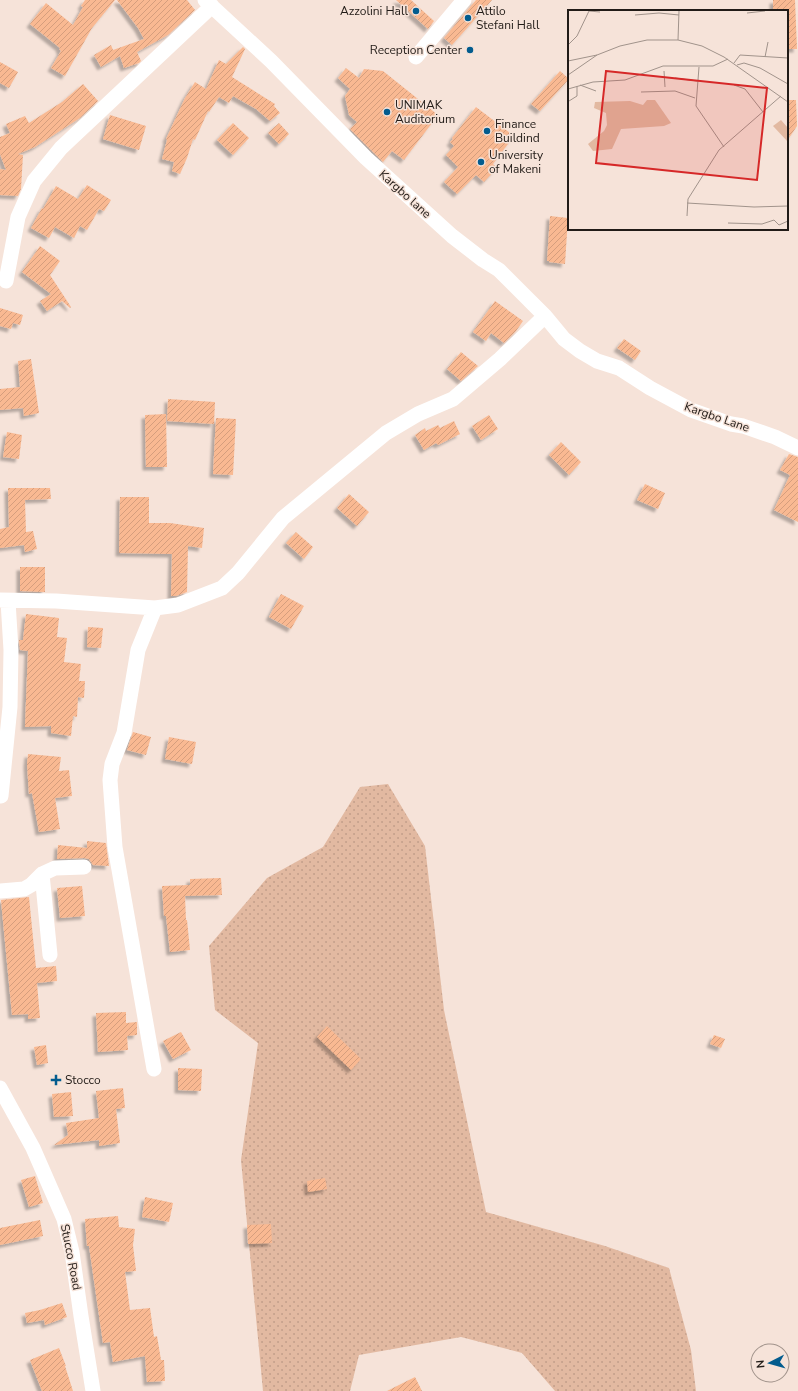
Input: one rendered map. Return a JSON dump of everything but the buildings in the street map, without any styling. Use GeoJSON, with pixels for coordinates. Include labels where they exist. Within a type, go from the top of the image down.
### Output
{"type":"FeatureCollection","features":[{"type":"Feature","properties":{"kind":"street"},"geometry":{"type":"LineString","coordinates":[[416,57],[464,0]]}},
{"type":"Feature","properties":{"kind":"street"},"geometry":{"type":"LineString","coordinates":[[6,281],[18,217],[34,181],[61,148],[209,3]]}},
{"type":"Feature","properties":{"kind":"street","name":"Kargbo lane"},"geometry":{"type":"LineString","coordinates":[[209,3],[271,61],[366,158],[452,236],[483,260],[499,270],[544,316],[564,339],[596,361],[619,368]]}},
{"type":"Feature","properties":{"kind":"street"},"geometry":{"type":"LineString","coordinates":[[1,796],[10,707],[11,650],[4,601],[56,601],[155,608],[178,605],[222,588],[238,573],[283,518],[386,433],[418,414],[453,399],[500,359],[544,316]]}},
{"type":"Feature","properties":{"kind":"street","name":"Kargbo Lane"},"geometry":{"type":"LineString","coordinates":[[619,368],[650,388],[691,410],[775,437],[798,448]]}},
{"type":"Feature","properties":{"kind":"street"},"geometry":{"type":"LineString","coordinates":[[154,1069],[115,847],[110,780],[112,764],[124,733],[138,650],[155,608]]}},
{"type":"Feature","properties":{"kind":"street"},"geometry":{"type":"LineString","coordinates":[[0,891],[24,889],[31,885],[42,874],[55,868],[84,867]]}},
{"type":"Feature","properties":{"kind":"street"},"geometry":{"type":"LineString","coordinates":[[42,874],[50,955]]}},
{"type":"Feature","properties":{"kind":"street","name":"Stucco Road"},"geometry":{"type":"LineString","coordinates":[[0,1088],[33,1148],[64,1219],[72,1252],[93,1391]]}},
{"type":"Feature","properties":{"kind":"shaded area"},"geometry":{"type":"Polygon","coordinates":[[[388,784],[425,846],[444,1010],[486,1212],[605,1246],[669,1268],[691,1350],[696,1391],[555,1391],[522,1353],[461,1337],[359,1355],[350,1391],[263,1391],[241,1160],[258,1043],[215,1010],[209,946],[267,878],[323,847],[360,787],[388,784]]]}},
{"type":"Feature","properties":{"kind":"place","name":"Azzolini Hall"},"geometry":{"type":"Point","coordinates":[416,11]}},
{"type":"Feature","properties":{"kind":"place","name":"Attilo Stefani Hall"},"geometry":{"type":"Point","coordinates":[468,18]}},
{"type":"Feature","properties":{"kind":"place","name":"Reception Center"},"geometry":{"type":"Point","coordinates":[470,50]}},
{"type":"Feature","properties":{"kind":"place","name":"UNIMAK Auditorium"},"geometry":{"type":"Point","coordinates":[387,112]}},
{"type":"Feature","properties":{"kind":"place","name":"Finance Buildind"},"geometry":{"type":"Point","coordinates":[487,131]}},
{"type":"Feature","properties":{"kind":"place","name":"University of Makeni"},"geometry":{"type":"Point","coordinates":[481,162]}},
{"type":"Feature","properties":{"kind":"place","name":"Stocco"},"geometry":{"type":"Point","coordinates":[56,1080]}}]}
